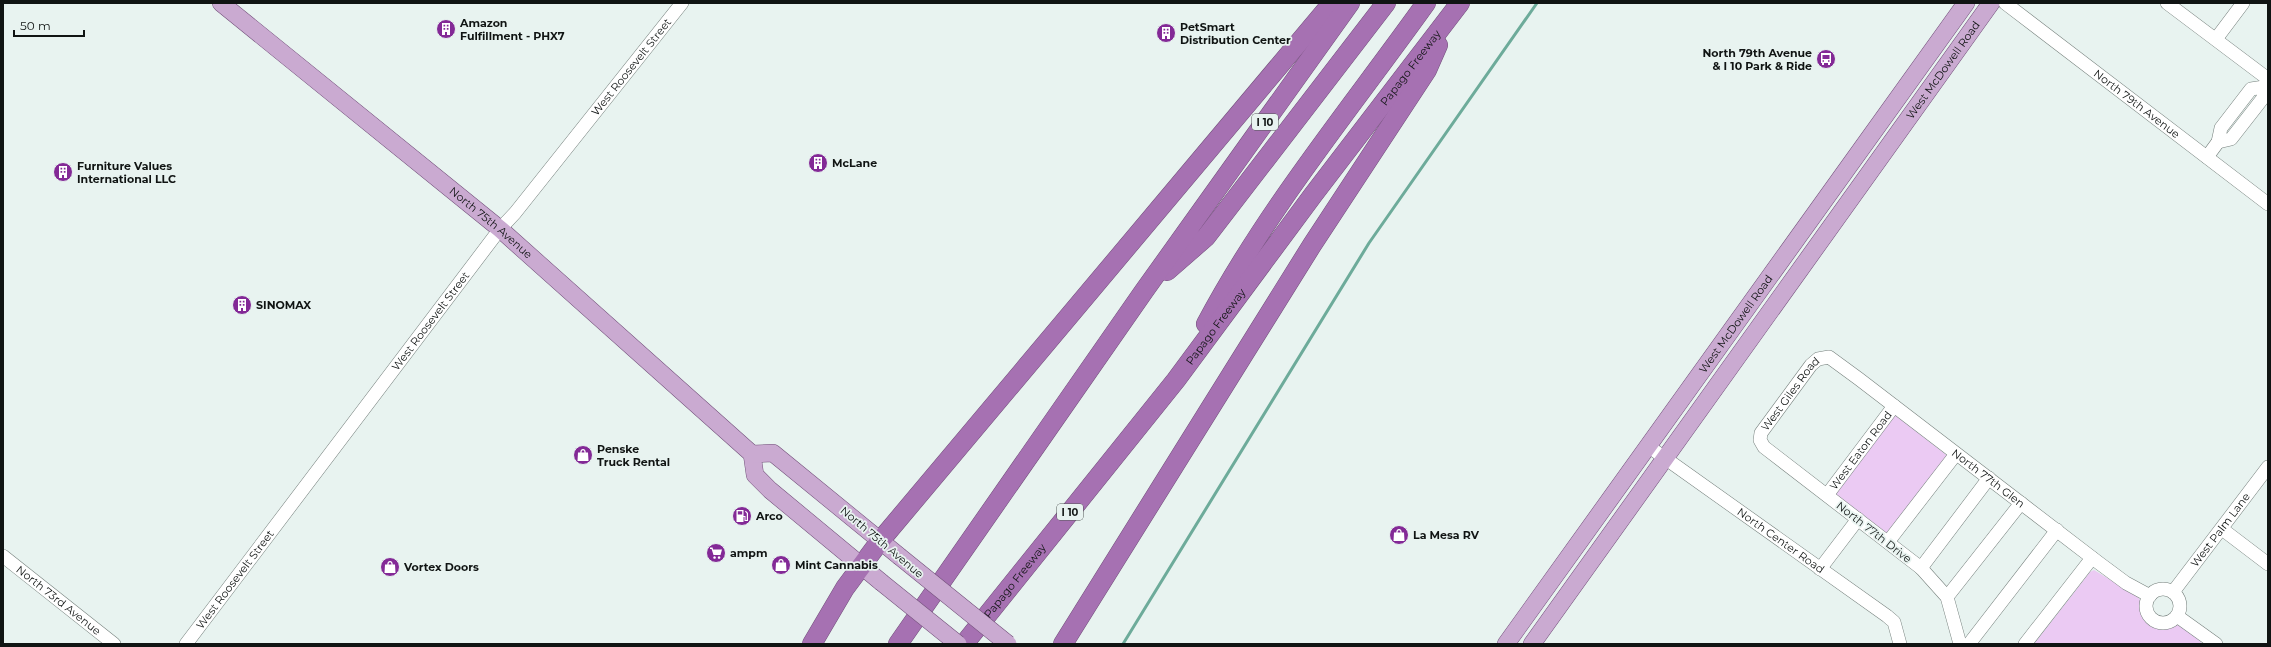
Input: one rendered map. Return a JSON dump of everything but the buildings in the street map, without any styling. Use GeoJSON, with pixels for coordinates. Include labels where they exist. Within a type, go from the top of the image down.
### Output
{"type":"FeatureCollection","features":[{"type":"Feature","properties":{"kind":"highway"},"geometry":{"type":"LineString","coordinates":[[812,644],[845,588],[880,541],[1332,3]]}},
{"type":"Feature","properties":{"kind":"highway","name":"I 10"},"geometry":{"type":"LineString","coordinates":[[898,644],[1144,291],[1350,3]]}},
{"type":"Feature","properties":{"kind":"highway"},"geometry":{"type":"LineString","coordinates":[[1144,291],[1206,237],[1386,3]]}},
{"type":"Feature","properties":{"kind":"highway"},"geometry":{"type":"LineString","coordinates":[[1176,380],[1230,280],[1313,156],[1426,3]]}},
{"type":"Feature","properties":{"kind":"highway"},"geometry":{"type":"LineString","coordinates":[[1063,644],[1312,245],[1427,70],[1456,8]]}},
{"type":"Feature","properties":{"kind":"highway","name":"Papago Freeway"},"geometry":{"type":"LineString","coordinates":[[964,644],[1176,380],[1313,195],[1456,8]]}},
{"type":"Feature","properties":{"kind":"main road","name":"North 75th Avenue"},"geometry":{"type":"LineString","coordinates":[[221,3],[500,228],[752,454],[773,453],[1008,644]]}},
{"type":"Feature","properties":{"kind":"main road","name":"West McDowell Road"},"geometry":{"type":"LineString","coordinates":[[1506,644],[1966,3]]}},
{"type":"Feature","properties":{"kind":"main road","name":"West McDowell Road"},"geometry":{"type":"LineString","coordinates":[[1532,644],[1991,3]]}},
{"type":"Feature","properties":{"kind":"main road"},"geometry":{"type":"LineString","coordinates":[[1831,226],[1836,203],[1866,155],[1865,143]]}},
{"type":"Feature","properties":{"kind":"main road"},"geometry":{"type":"LineString","coordinates":[[1784,256],[1800,269]]}},
{"type":"Feature","properties":{"kind":"main road"},"geometry":{"type":"LineString","coordinates":[[752,454],[755,475],[881,582],[958,644]]}},
{"type":"Feature","properties":{"kind":"street","name":"West Roosevelt Street"},"geometry":{"type":"LineString","coordinates":[[186,644],[500,228],[520,207],[682,3]]}},
{"type":"Feature","properties":{"kind":"street","name":"North 79th Avenue"},"geometry":{"type":"LineString","coordinates":[[2005,3],[2268,204]]}},
{"type":"Feature","properties":{"kind":"street"},"geometry":{"type":"LineString","coordinates":[[2167,3],[2216,40],[2267,82],[2251,89],[2221,128],[2218,142],[2207,158]]}},
{"type":"Feature","properties":{"kind":"street"},"geometry":{"type":"LineString","coordinates":[[2216,40],[2243,3]]}},
{"type":"Feature","properties":{"kind":"street","name":"North 77th Glen"},"geometry":{"type":"LineString","coordinates":[[1829,358],[1989,478],[2092,558],[2126,583],[2150,596]]}},
{"type":"Feature","properties":{"kind":"street","name":"West Giles Road"},"geometry":{"type":"LineString","coordinates":[[1760,440],[1761,433],[1811,365],[1818,359],[1829,358]]}},
{"type":"Feature","properties":{"kind":"street","name":"West Eaton Road"},"geometry":{"type":"LineString","coordinates":[[1827,495],[1894,406]]}},
{"type":"Feature","properties":{"kind":"street","name":"North 77th Drive"},"geometry":{"type":"LineString","coordinates":[[1760,440],[1764,447],[1921,568],[1947,597],[1960,644]]}},
{"type":"Feature","properties":{"kind":"street","name":"North Center Road"},"geometry":{"type":"LineString","coordinates":[[1648,446],[1894,622],[1900,644]]}},
{"type":"Feature","properties":{"kind":"street"},"geometry":{"type":"LineString","coordinates":[[1888,542],[1956,454]]}},
{"type":"Feature","properties":{"kind":"street","name":"West Palm Lane"},"geometry":{"type":"LineString","coordinates":[[2173,592],[2268,468]]}},
{"type":"Feature","properties":{"kind":"street"},"geometry":{"type":"LineString","coordinates":[[1921,568],[1989,478]]}},
{"type":"Feature","properties":{"kind":"street"},"geometry":{"type":"LineString","coordinates":[[1947,597],[2021,503]]}},
{"type":"Feature","properties":{"kind":"street"},"geometry":{"type":"LineString","coordinates":[[1820,569],[1858,519]]}},
{"type":"Feature","properties":{"kind":"street"},"geometry":{"type":"LineString","coordinates":[[2222,529],[2268,564]]}},
{"type":"Feature","properties":{"kind":"street"},"geometry":{"type":"LineString","coordinates":[[1969,644],[2057,530]]}},
{"type":"Feature","properties":{"kind":"street","name":"North 73rd Avenue"},"geometry":{"type":"LineString","coordinates":[[3,556],[114,644]]}},
{"type":"Feature","properties":{"kind":"street"},"geometry":{"type":"LineString","coordinates":[[2025,644],[2092,558]]}},
{"type":"Feature","properties":{"kind":"street"},"geometry":{"type":"LineString","coordinates":[[2158,590],[2173,592],[2179,600],[2179,611],[2176,616],[2165,622],[2153,619],[2147,610],[2150,596],[2158,590]]}},
{"type":"Feature","properties":{"kind":"street"},"geometry":{"type":"LineString","coordinates":[[2176,616],[2215,644]]}},
{"type":"Feature","properties":{"kind":"shaded area"},"geometry":{"type":"Polygon","coordinates":[[[1895,415],[1949,457],[1888,535],[1835,494],[1895,415]]]}},
{"type":"Feature","properties":{"kind":"shaded area"},"geometry":{"type":"Polygon","coordinates":[[[2094,570],[2137,596],[2140,599],[2147,617],[2153,623],[2159,626],[2180,626],[2191,633],[2202,644],[2034,644],[2090,572],[2094,570]]]}},
{"type":"Feature","properties":{"kind":"waterway"},"geometry":{"type":"LineString","coordinates":[[1123,644],[1369,243],[1537,3]]}},
{"type":"Feature","properties":{"kind":"place","name":"Amazon Fulfillment - PHX7"},"geometry":{"type":"Point","coordinates":[446,29]}},
{"type":"Feature","properties":{"kind":"place","name":"PetSmart Distribution Center"},"geometry":{"type":"Point","coordinates":[1166,33]}},
{"type":"Feature","properties":{"kind":"place","name":"North 79th Avenue & I 10 Park & Ride"},"geometry":{"type":"Point","coordinates":[1826,59]}},
{"type":"Feature","properties":{"kind":"place","name":"McLane"},"geometry":{"type":"Point","coordinates":[818,163]}},
{"type":"Feature","properties":{"kind":"place","name":"Furniture Values International LLC"},"geometry":{"type":"Point","coordinates":[63,172]}},
{"type":"Feature","properties":{"kind":"place","name":"SINOMAX"},"geometry":{"type":"Point","coordinates":[242,305]}},
{"type":"Feature","properties":{"kind":"place","name":"Penske Truck Rental"},"geometry":{"type":"Point","coordinates":[583,455]}},
{"type":"Feature","properties":{"kind":"place","name":"Arco"},"geometry":{"type":"Point","coordinates":[742,516]}},
{"type":"Feature","properties":{"kind":"place","name":"La Mesa RV"},"geometry":{"type":"Point","coordinates":[1399,535]}},
{"type":"Feature","properties":{"kind":"place","name":"ampm"},"geometry":{"type":"Point","coordinates":[716,553]}},
{"type":"Feature","properties":{"kind":"place","name":"Mint Cannabis"},"geometry":{"type":"Point","coordinates":[781,565]}},
{"type":"Feature","properties":{"kind":"place","name":"Vortex Doors"},"geometry":{"type":"Point","coordinates":[390,567]}}]}
